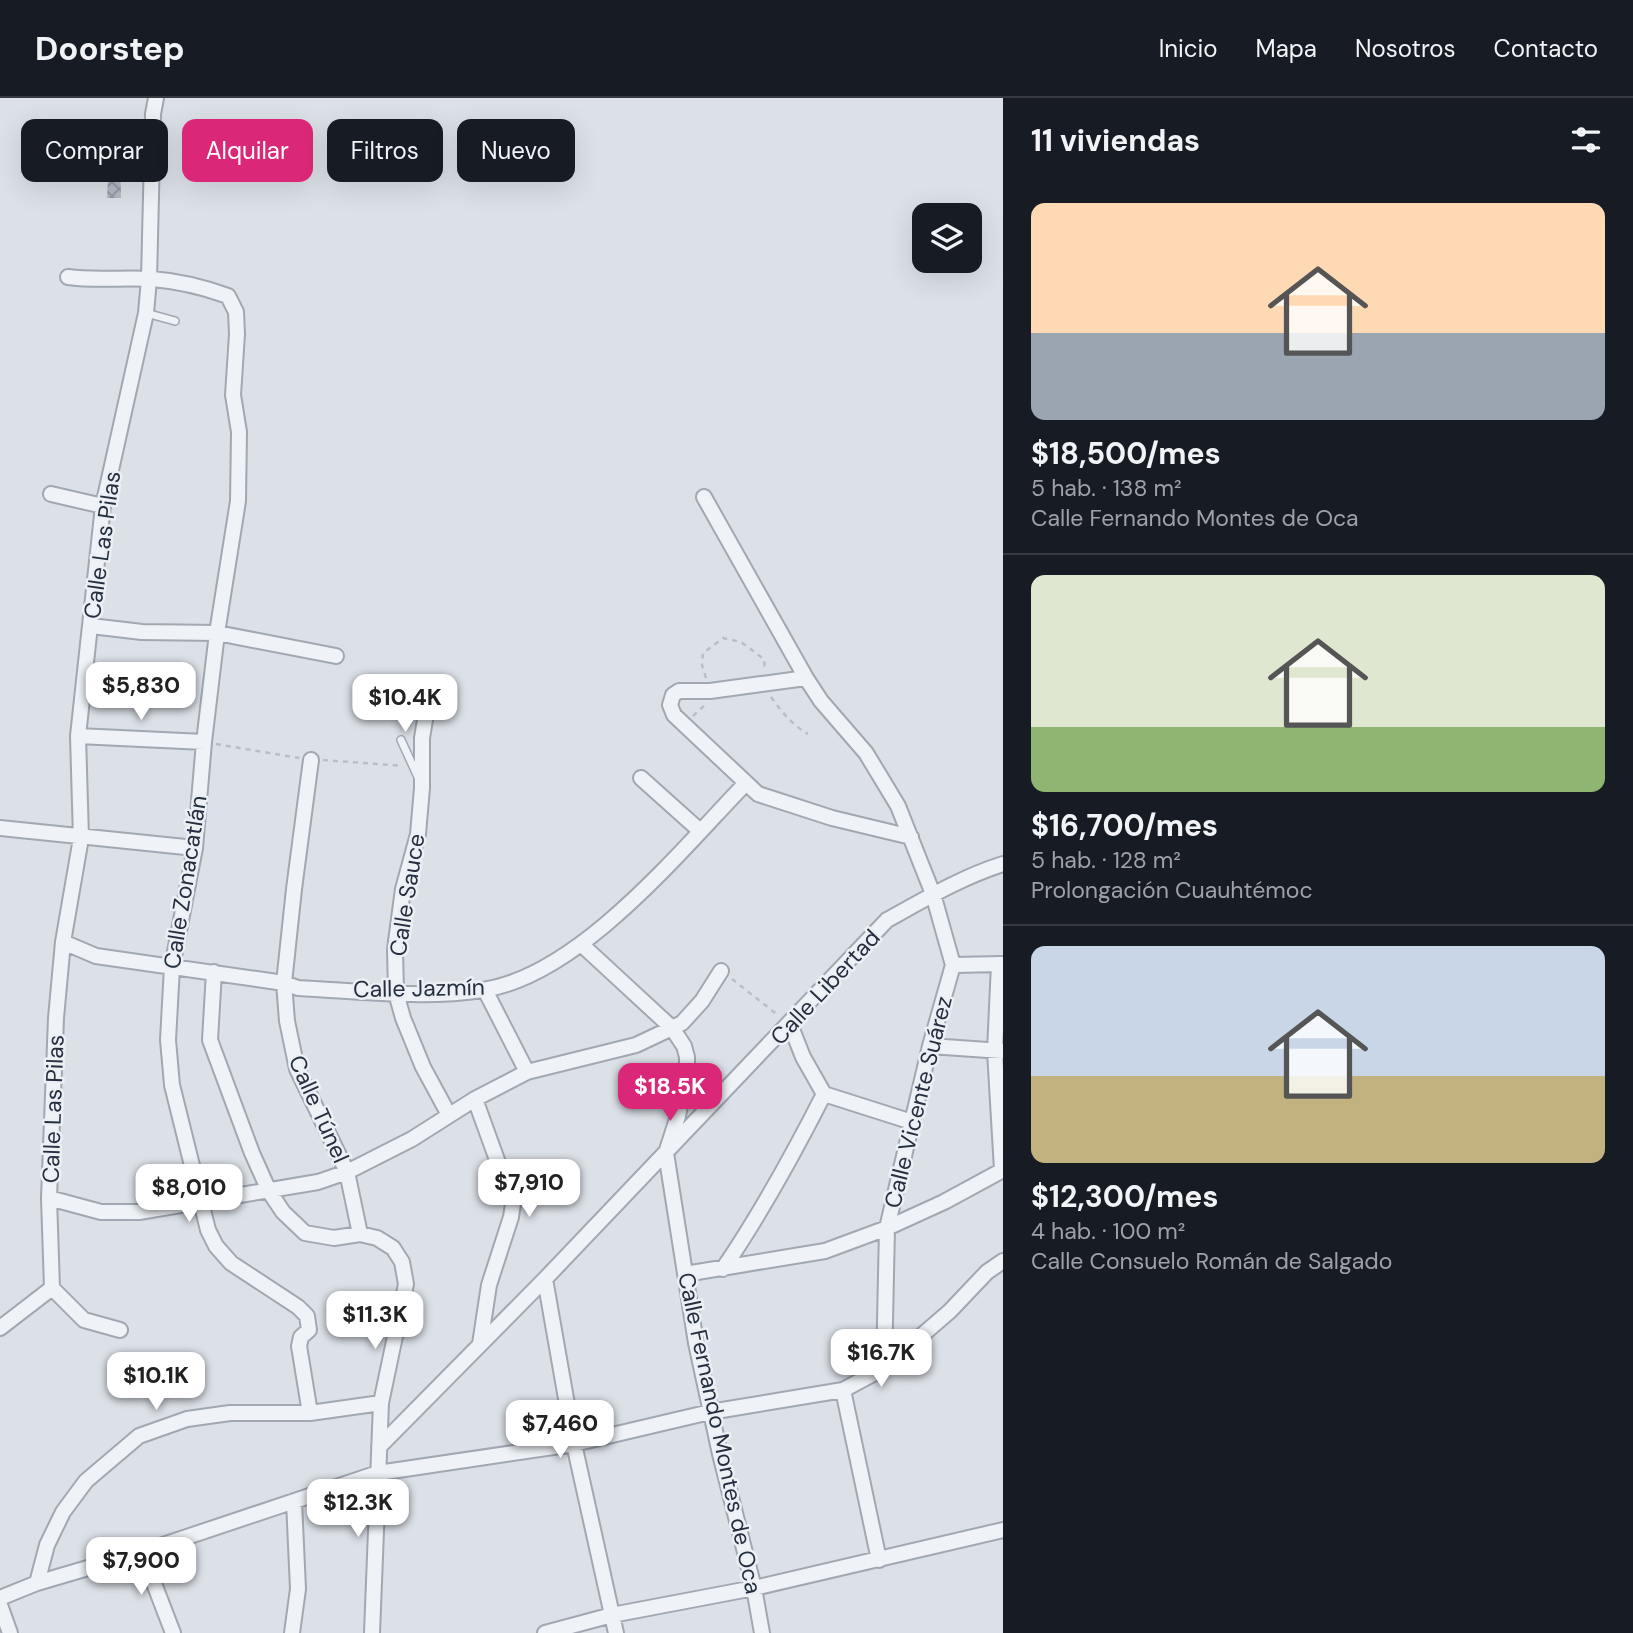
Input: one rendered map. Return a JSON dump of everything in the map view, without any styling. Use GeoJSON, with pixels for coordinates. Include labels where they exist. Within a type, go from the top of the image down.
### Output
{"type":"FeatureCollection","features":[{"type":"Feature","properties":{"kind":"street","name":"Calle Las Pilas"},"geometry":{"type":"LineString","coordinates":[[52,1287],[49,1198],[56,1018],[63,942],[81,838],[78,736],[103,506],[146,313],[153,114],[156,98]]}},
{"type":"Feature","properties":{"kind":"street"},"geometry":{"type":"LineString","coordinates":[[68,277],[89,280],[149,279]]}},
{"type":"Feature","properties":{"kind":"street","name":"Calle Zonacatlán"},"geometry":{"type":"LineString","coordinates":[[149,279],[175,281],[228,296],[236,312],[237,334],[233,395],[239,432],[238,501],[217,633],[195,848],[172,967],[168,1040],[172,1085],[208,1230],[216,1245],[232,1263],[298,1307],[307,1316],[309,1330],[301,1337],[299,1346],[310,1413]]}},
{"type":"Feature","properties":{"kind":"street"},"geometry":{"type":"LineString","coordinates":[[51,494],[103,506]]}},
{"type":"Feature","properties":{"kind":"street","name":"Calle Vicente Suárez"},"geometry":{"type":"LineString","coordinates":[[704,497],[806,678],[882,776],[898,806],[933,894],[953,965],[930,1046],[887,1228],[884,1368]]}},
{"type":"Feature","properties":{"kind":"street"},"geometry":{"type":"LineString","coordinates":[[91,626],[142,632],[217,633],[336,656]]}},
{"type":"Feature","properties":{"kind":"street"},"geometry":{"type":"LineString","coordinates":[[806,678],[709,691],[679,691],[673,695],[670,705],[674,715],[758,794],[912,840]]}},
{"type":"Feature","properties":{"kind":"street","name":"Calle Sauce"},"geometry":{"type":"LineString","coordinates":[[431,683],[422,738],[418,834],[403,889],[396,937],[396,993],[423,1067],[449,1115]]}},
{"type":"Feature","properties":{"kind":"street"},"geometry":{"type":"LineString","coordinates":[[78,736],[204,743]]}},
{"type":"Feature","properties":{"kind":"street","name":"Calle Túnel"},"geometry":{"type":"LineString","coordinates":[[311,760],[284,983],[287,1021],[297,1069],[347,1172],[360,1234]]}},
{"type":"Feature","properties":{"kind":"street"},"geometry":{"type":"LineString","coordinates":[[641,778],[699,831]]}},
{"type":"Feature","properties":{"kind":"street","name":"Calle Jazmín"},"geometry":{"type":"LineString","coordinates":[[63,942],[96,956],[284,983],[298,988],[396,993],[485,990],[534,974],[560,960],[581,944],[662,872],[746,783]]}},
{"type":"Feature","properties":{"kind":"street"},"geometry":{"type":"LineString","coordinates":[[0,828],[195,848]]}},
{"type":"Feature","properties":{"kind":"street","name":"Calle Libertad"},"geometry":{"type":"LineString","coordinates":[[379,1447],[545,1279],[887,920],[933,894],[1003,864]]}},
{"type":"Feature","properties":{"kind":"street","name":"Calle Fernando Montes de Oca"},"geometry":{"type":"LineString","coordinates":[[581,944],[672,1028],[684,1046],[687,1057],[678,1116],[666,1153],[710,1412],[754,1588],[762,1633]]}},
{"type":"Feature","properties":{"kind":"street"},"geometry":{"type":"LineString","coordinates":[[685,1274],[825,1251],[887,1228],[944,1202],[1003,1170],[999,1051],[1001,964],[953,965]]}},
{"type":"Feature","properties":{"kind":"street"},"geometry":{"type":"LineString","coordinates":[[49,1198],[102,1212],[139,1212],[318,1182],[347,1172],[412,1139],[475,1099],[527,1072],[636,1045],[682,1023],[702,1001],[721,971]]}},
{"type":"Feature","properties":{"kind":"street"},"geometry":{"type":"LineString","coordinates":[[214,972],[210,1040],[269,1191],[283,1212],[305,1233],[334,1238],[360,1234],[377,1238],[393,1248],[402,1262],[406,1284],[381,1403],[372,1633]]}},
{"type":"Feature","properties":{"kind":"street"},"geometry":{"type":"LineString","coordinates":[[485,990],[527,1072]]}},
{"type":"Feature","properties":{"kind":"street"},"geometry":{"type":"LineString","coordinates":[[790,1024],[803,1057],[824,1094],[912,1122]]}},
{"type":"Feature","properties":{"kind":"street"},"geometry":{"type":"LineString","coordinates":[[930,1046],[999,1051]]}},
{"type":"Feature","properties":{"kind":"street"},"geometry":{"type":"LineString","coordinates":[[723,1269],[784,1172],[824,1094]]}},
{"type":"Feature","properties":{"kind":"street"},"geometry":{"type":"LineString","coordinates":[[475,1099],[513,1205],[512,1217],[489,1284],[480,1344]]}},
{"type":"Feature","properties":{"kind":"street"},"geometry":{"type":"LineString","coordinates":[[0,1598],[37,1583],[142,1552],[378,1474],[574,1444],[710,1412],[843,1390],[884,1368],[950,1311],[987,1272],[1003,1261]]}},
{"type":"Feature","properties":{"kind":"street"},"geometry":{"type":"LineString","coordinates":[[545,1279],[574,1444],[616,1633]]}},
{"type":"Feature","properties":{"kind":"street"},"geometry":{"type":"LineString","coordinates":[[0,1328],[52,1287],[84,1320],[120,1330]]}},
{"type":"Feature","properties":{"kind":"street"},"geometry":{"type":"LineString","coordinates":[[843,1390],[879,1560]]}},
{"type":"Feature","properties":{"kind":"street"},"geometry":{"type":"LineString","coordinates":[[37,1583],[47,1545],[63,1512],[86,1481],[139,1436],[187,1419],[230,1413],[310,1413],[381,1403]]}},
{"type":"Feature","properties":{"kind":"street"},"geometry":{"type":"LineString","coordinates":[[292,1633],[298,1589],[294,1502]]}},
{"type":"Feature","properties":{"kind":"street"},"geometry":{"type":"LineString","coordinates":[[545,1633],[612,1615],[754,1588],[1003,1530]]}},
{"type":"Feature","properties":{"kind":"street"},"geometry":{"type":"LineString","coordinates":[[142,1552],[173,1633]]}},
{"type":"Feature","properties":{"kind":"street"},"geometry":{"type":"LineString","coordinates":[[0,1605],[10,1633]]}},
{"type":"Feature","properties":{"kind":"lane"},"geometry":{"type":"LineString","coordinates":[[146,313],[174,321]]}},
{"type":"Feature","properties":{"kind":"lane"},"geometry":{"type":"LineString","coordinates":[[401,740],[422,788]]}},
{"type":"Feature","properties":{"kind":"path"},"geometry":{"type":"LineString","coordinates":[[721,971],[790,1024]]}},
{"type":"Feature","properties":{"kind":"building"},"geometry":{"type":"Polygon","coordinates":[[[108,182],[121,182],[121,198],[107,198],[108,182]]]}}]}
